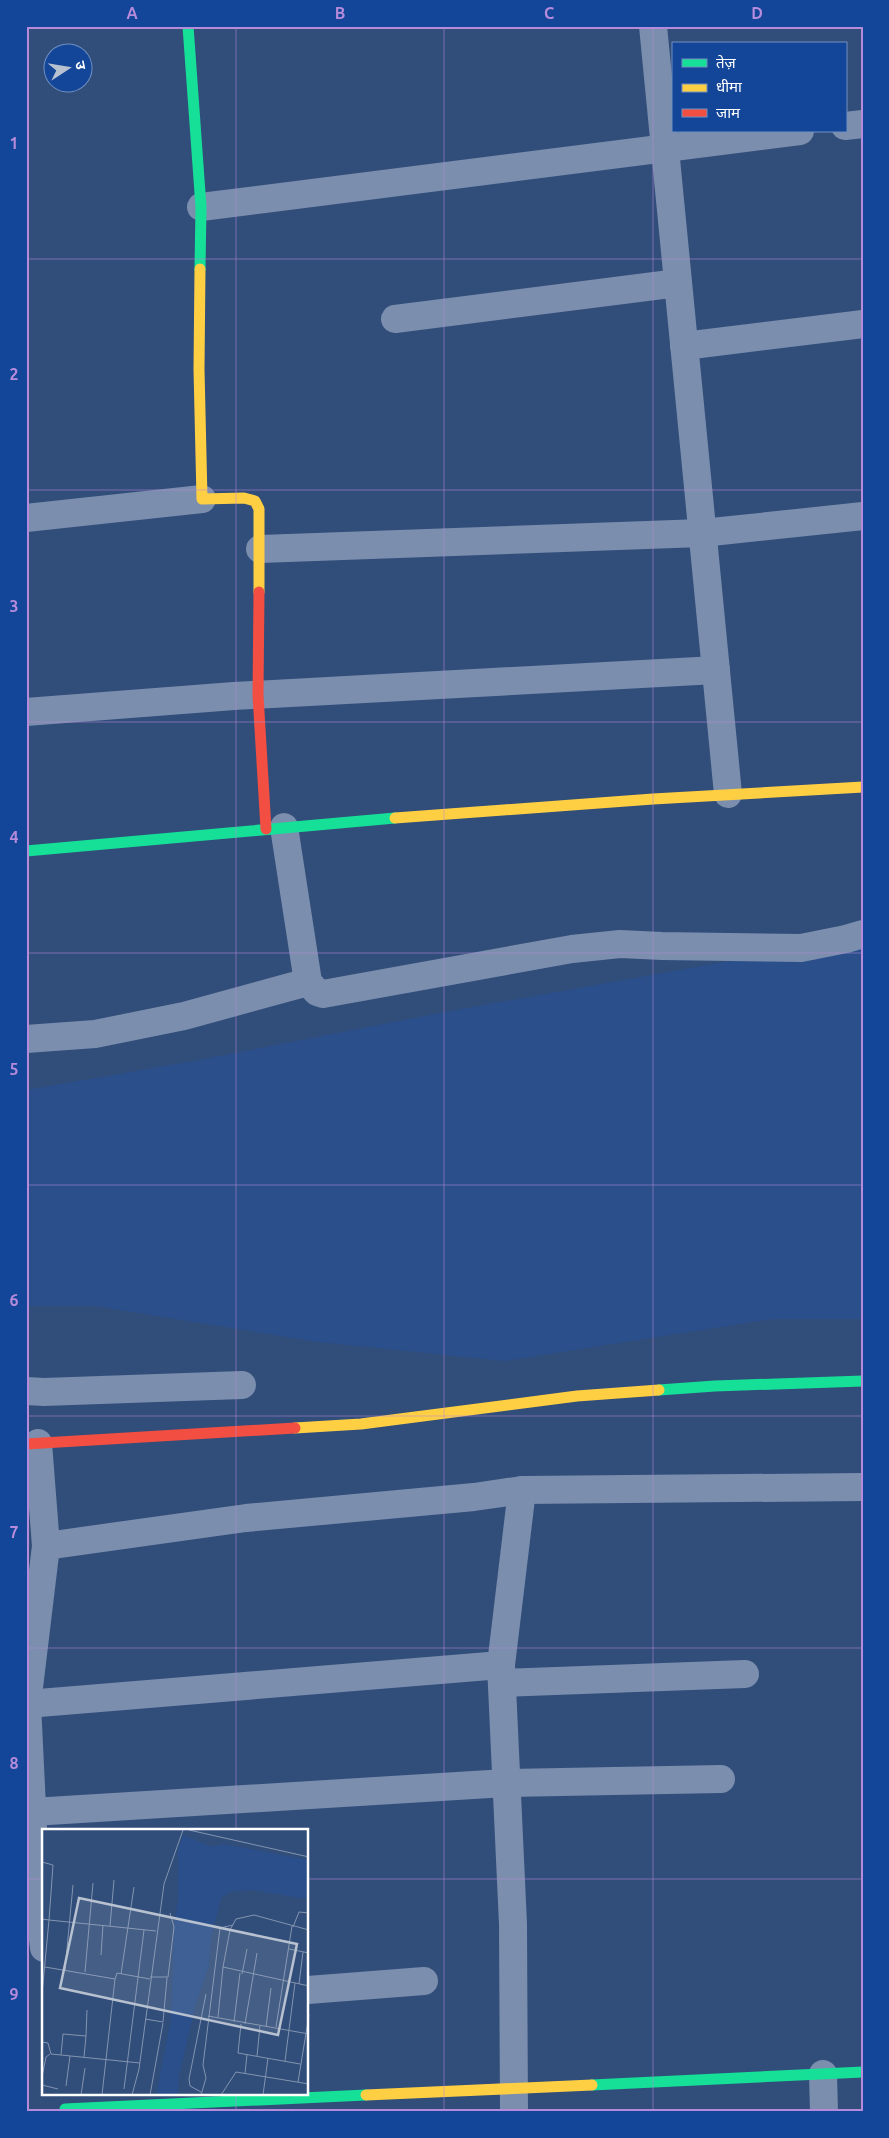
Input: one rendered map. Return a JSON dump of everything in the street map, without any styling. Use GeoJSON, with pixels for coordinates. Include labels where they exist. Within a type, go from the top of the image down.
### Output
{"type":"FeatureCollection","features":[{"type":"Feature","properties":{"kind":"street"},"geometry":{"type":"LineString","coordinates":[[188,26],[201,207],[199,369],[202,499]]}},
{"type":"Feature","properties":{"kind":"street"},"geometry":{"type":"LineString","coordinates":[[653,26],[728,794]]}},
{"type":"Feature","properties":{"kind":"street"},"geometry":{"type":"LineString","coordinates":[[846,126],[863,124]]}},
{"type":"Feature","properties":{"kind":"street"},"geometry":{"type":"LineString","coordinates":[[201,207],[792,132]]}},
{"type":"Feature","properties":{"kind":"street"},"geometry":{"type":"LineString","coordinates":[[395,319],[678,283]]}},
{"type":"Feature","properties":{"kind":"street"},"geometry":{"type":"LineString","coordinates":[[684,346],[863,324]]}},
{"type":"Feature","properties":{"kind":"street"},"geometry":{"type":"LineString","coordinates":[[26,518],[202,499],[244,498],[255,502],[259,509],[260,549],[258,695],[275,828],[308,982],[317,992],[324,994],[572,949],[620,944],[801,948],[863,934]]}},
{"type":"Feature","properties":{"kind":"street"},"geometry":{"type":"LineString","coordinates":[[260,549],[702,533],[863,516]]}},
{"type":"Feature","properties":{"kind":"street"},"geometry":{"type":"LineString","coordinates":[[26,712],[258,695],[716,670]]}},
{"type":"Feature","properties":{"kind":"street"},"geometry":{"type":"LineString","coordinates":[[26,851],[275,828],[728,794],[863,787]]}},
{"type":"Feature","properties":{"kind":"street"},"geometry":{"type":"LineString","coordinates":[[26,1039],[95,1034],[184,1016],[308,982]]}},
{"type":"Feature","properties":{"kind":"street"},"geometry":{"type":"LineString","coordinates":[[42,1932],[35,1869],[28,1768],[27,1704],[46,1546],[32,1443],[154,1438],[361,1424],[577,1396],[714,1386],[863,1381]]}},
{"type":"Feature","properties":{"kind":"street"},"geometry":{"type":"LineString","coordinates":[[26,1392],[242,1384]]}},
{"type":"Feature","properties":{"kind":"street"},"geometry":{"type":"LineString","coordinates":[[46,1546],[246,1518],[474,1497],[522,1490],[863,1487]]}},
{"type":"Feature","properties":{"kind":"street"},"geometry":{"type":"LineString","coordinates":[[514,2101],[512,1924],[502,1674],[522,1490]]}},
{"type":"Feature","properties":{"kind":"street"},"geometry":{"type":"LineString","coordinates":[[27,1704],[502,1674],[745,1674]]}},
{"type":"Feature","properties":{"kind":"street"},"geometry":{"type":"LineString","coordinates":[[32,1812],[506,1783],[720,1779]]}},
{"type":"Feature","properties":{"kind":"street"},"geometry":{"type":"LineString","coordinates":[[26,1954],[42,1950]]}},
{"type":"Feature","properties":{"kind":"street"},"geometry":{"type":"LineString","coordinates":[[309,1990],[424,1981]]}},
{"type":"Feature","properties":{"kind":"street"},"geometry":{"type":"LineString","coordinates":[[64,2105],[514,2101],[863,2072]]}},
{"type":"Feature","properties":{"kind":"street"},"geometry":{"type":"LineString","coordinates":[[823,2074],[824,2112]]}},
{"type":"Feature","properties":{"kind":"water"},"geometry":{"type":"Polygon","coordinates":[[[863,946],[863,1319],[772,1319],[505,1361],[318,1342],[95,1306],[26,1306],[26,1090],[194,1061],[445,1012],[801,948],[863,946]]]}},
{"type":"Feature","properties":{"kind":"traffic: fast"},"geometry":{"type":"LineString","coordinates":[[188,26],[201,207],[200,269]]}},
{"type":"Feature","properties":{"kind":"traffic: fast"},"geometry":{"type":"LineString","coordinates":[[26,851],[395,818]]}},
{"type":"Feature","properties":{"kind":"traffic: fast"},"geometry":{"type":"LineString","coordinates":[[659,1390],[715,1386],[863,1381]]}},
{"type":"Feature","properties":{"kind":"traffic: fast"},"geometry":{"type":"LineString","coordinates":[[592,2085],[863,2072]]}},
{"type":"Feature","properties":{"kind":"traffic: fast"},"geometry":{"type":"LineString","coordinates":[[65,2109],[366,2095]]}},
{"type":"Feature","properties":{"kind":"traffic: slow"},"geometry":{"type":"LineString","coordinates":[[200,269],[199,369],[202,499],[244,498],[255,501],[259,509],[259,592]]}},
{"type":"Feature","properties":{"kind":"traffic: slow"},"geometry":{"type":"LineString","coordinates":[[395,818],[653,799],[863,787]]}},
{"type":"Feature","properties":{"kind":"traffic: slow"},"geometry":{"type":"LineString","coordinates":[[295,1428],[361,1424],[577,1396],[659,1390]]}},
{"type":"Feature","properties":{"kind":"traffic: slow"},"geometry":{"type":"LineString","coordinates":[[366,2095],[592,2085]]}},
{"type":"Feature","properties":{"kind":"traffic: jam"},"geometry":{"type":"LineString","coordinates":[[259,592],[258,695],[266,829]]}},
{"type":"Feature","properties":{"kind":"traffic: jam"},"geometry":{"type":"LineString","coordinates":[[26,1444],[295,1428]]}}]}
